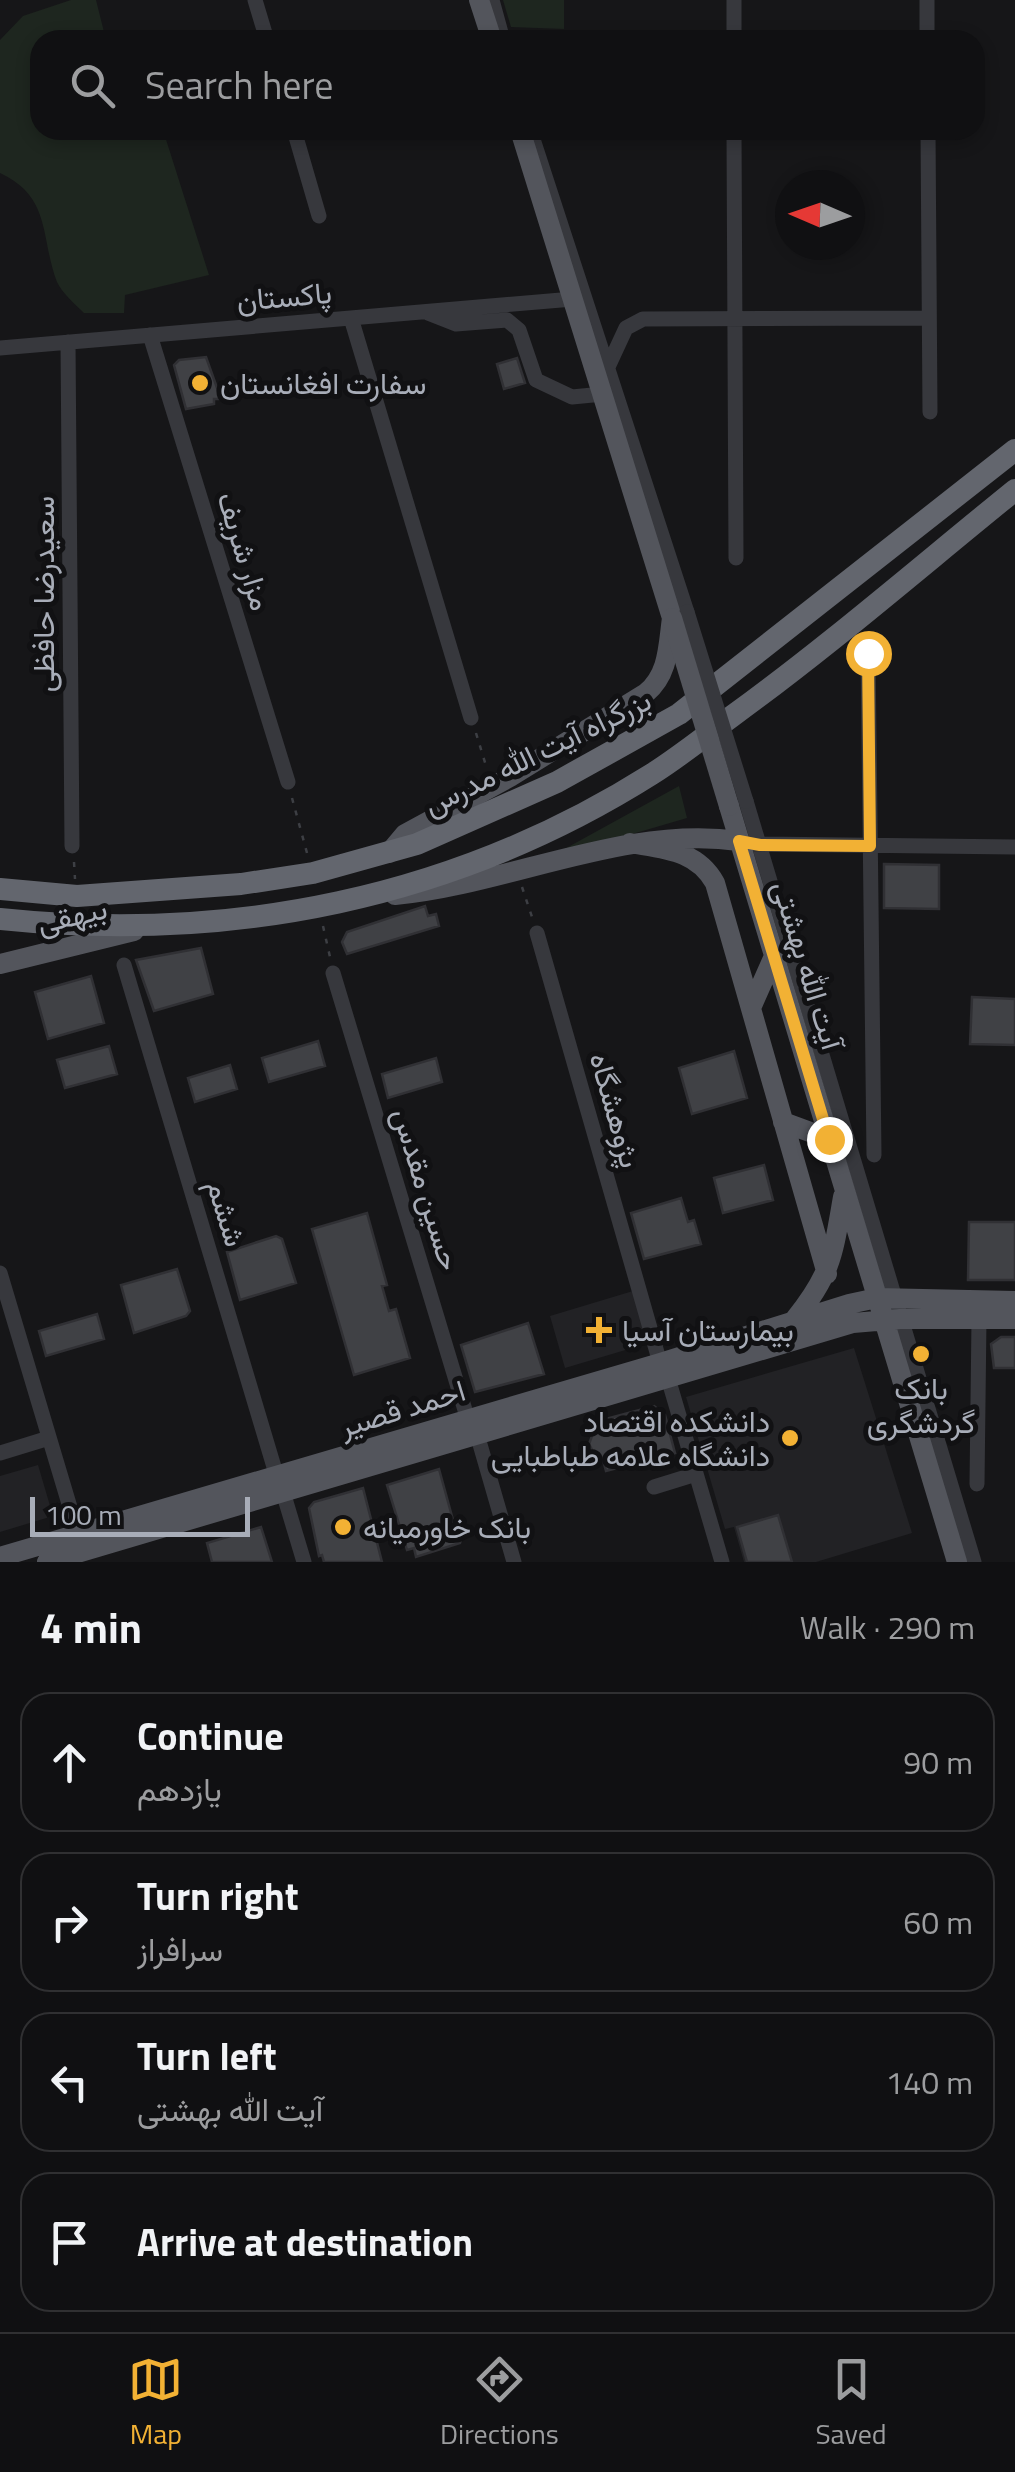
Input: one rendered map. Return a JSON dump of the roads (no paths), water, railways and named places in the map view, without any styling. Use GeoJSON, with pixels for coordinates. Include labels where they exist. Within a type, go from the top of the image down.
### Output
{"type":"FeatureCollection","features":[{"type":"Feature","properties":{"kind":"highway","name":"بزرگراه آیت الله مدرس"},"geometry":{"type":"LineString","coordinates":[[0,888],[77,896],[142,894],[313,874],[416,844],[558,782],[668,722],[1015,450]]}},
{"type":"Feature","properties":{"kind":"highway"},"geometry":{"type":"LineString","coordinates":[[0,919],[79,927],[235,920],[363,898],[512,847],[602,804],[655,772],[774,686],[1015,490]]}},
{"type":"Feature","properties":{"kind":"main road"},"geometry":{"type":"LineString","coordinates":[[479,0],[489,30]]}},
{"type":"Feature","properties":{"kind":"main road","name":"آیت الله بهشتی"},"geometry":{"type":"LineString","coordinates":[[523,140],[750,843],[774,956],[844,1190],[889,1309],[957,1562]]}},
{"type":"Feature","properties":{"kind":"main road"},"geometry":{"type":"LineString","coordinates":[[389,853],[405,834],[493,787],[658,683],[679,615]]}},
{"type":"Feature","properties":{"kind":"main road"},"geometry":{"type":"LineString","coordinates":[[363,898],[430,892],[630,844],[702,836],[750,843]]}},
{"type":"Feature","properties":{"kind":"main road"},"geometry":{"type":"LineString","coordinates":[[630,844],[673,851],[706,868],[718,890],[827,1274]]}},
{"type":"Feature","properties":{"kind":"main road","name":"بیهقی"},"geometry":{"type":"LineString","coordinates":[[0,964],[160,926]]}},
{"type":"Feature","properties":{"kind":"main road"},"geometry":{"type":"LineString","coordinates":[[751,1008],[774,956]]}},
{"type":"Feature","properties":{"kind":"main road"},"geometry":{"type":"LineString","coordinates":[[784,1122],[829,1139]]}},
{"type":"Feature","properties":{"kind":"main road"},"geometry":{"type":"LineString","coordinates":[[795,1320],[827,1274],[844,1190]]}},
{"type":"Feature","properties":{"kind":"main road"},"geometry":{"type":"LineString","coordinates":[[889,1309],[1015,1301]]}},
{"type":"Feature","properties":{"kind":"main road"},"geometry":{"type":"LineString","coordinates":[[889,1309],[1015,1319]]}},
{"type":"Feature","properties":{"kind":"main road","name":"احمد قصیر"},"geometry":{"type":"LineString","coordinates":[[664,1371],[795,1320],[889,1309]]}},
{"type":"Feature","properties":{"kind":"main road","name":"احمد قصیر"},"geometry":{"type":"LineString","coordinates":[[47,1562],[280,1484],[664,1371],[854,1323],[889,1309]]}},
{"type":"Feature","properties":{"kind":"main road","name":"احمد قصیر"},"geometry":{"type":"LineString","coordinates":[[0,1557],[82,1549]]}},
{"type":"Feature","properties":{"kind":"street"},"geometry":{"type":"LineString","coordinates":[[254,0],[263,30]]}},
{"type":"Feature","properties":{"kind":"street"},"geometry":{"type":"LineString","coordinates":[[492,0],[500,30]]}},
{"type":"Feature","properties":{"kind":"street"},"geometry":{"type":"LineString","coordinates":[[734,0],[734,30]]}},
{"type":"Feature","properties":{"kind":"street"},"geometry":{"type":"LineString","coordinates":[[927,0],[928,30]]}},
{"type":"Feature","properties":{"kind":"street"},"geometry":{"type":"LineString","coordinates":[[297,140],[320,216]]}},
{"type":"Feature","properties":{"kind":"street"},"geometry":{"type":"LineString","coordinates":[[533,140],[604,383]]}},
{"type":"Feature","properties":{"kind":"street"},"geometry":{"type":"LineString","coordinates":[[734,140],[736,558]]}},
{"type":"Feature","properties":{"kind":"street"},"geometry":{"type":"LineString","coordinates":[[928,140],[930,412]]}},
{"type":"Feature","properties":{"kind":"street","name":"پاکستان"},"geometry":{"type":"LineString","coordinates":[[0,348],[573,300]]}},
{"type":"Feature","properties":{"kind":"street"},"geometry":{"type":"LineString","coordinates":[[424,312],[456,324],[508,320],[519,330],[536,380],[572,398],[604,383],[621,336],[632,322],[643,319],[929,318]]}},
{"type":"Feature","properties":{"kind":"street"},"geometry":{"type":"LineString","coordinates":[[351,318],[471,718]]}},
{"type":"Feature","properties":{"kind":"street","name":"مزار شریف"},"geometry":{"type":"LineString","coordinates":[[150,336],[288,782]]}},
{"type":"Feature","properties":{"kind":"street","name":"سعیدرضا حافظی"},"geometry":{"type":"LineString","coordinates":[[68,342],[72,846]]}},
{"type":"Feature","properties":{"kind":"street"},"geometry":{"type":"LineString","coordinates":[[868,653],[874,1154]]}},
{"type":"Feature","properties":{"kind":"street"},"geometry":{"type":"LineString","coordinates":[[974,1562],[889,1309],[765,871],[750,843],[1015,847]]}},
{"type":"Feature","properties":{"kind":"street","name":"پژوهشگاه"},"geometry":{"type":"LineString","coordinates":[[538,933],[722,1562]]}},
{"type":"Feature","properties":{"kind":"street","name":"ششم"},"geometry":{"type":"LineString","coordinates":[[124,964],[304,1562]]}},
{"type":"Feature","properties":{"kind":"street","name":"حسین مقدس"},"geometry":{"type":"LineString","coordinates":[[333,974],[514,1562]]}},
{"type":"Feature","properties":{"kind":"street"},"geometry":{"type":"LineString","coordinates":[[0,1273],[82,1549]]}},
{"type":"Feature","properties":{"kind":"street"},"geometry":{"type":"LineString","coordinates":[[977,1484],[979,1319]]}},
{"type":"Feature","properties":{"kind":"street"},"geometry":{"type":"LineString","coordinates":[[0,1453],[49,1438]]}},
{"type":"Feature","properties":{"kind":"street"},"geometry":{"type":"LineString","coordinates":[[654,1487],[696,1474]]}},
{"type":"Feature","properties":{"kind":"place","name":"سفارت افغانستان"},"geometry":{"type":"Point","coordinates":[200,383]}},
{"type":"Feature","properties":{"kind":"place","name":"بیمارستان آسیا"},"geometry":{"type":"Point","coordinates":[599,1330]}},
{"type":"Feature","properties":{"kind":"place","name":"بانک گردشگری"},"geometry":{"type":"Point","coordinates":[921,1354]}},
{"type":"Feature","properties":{"kind":"place","name":"دانشکده اقتصاد دانشگاه علامه طباطبایی"},"geometry":{"type":"Point","coordinates":[790,1438]}},
{"type":"Feature","properties":{"kind":"place","name":"بانک خاورمیانه"},"geometry":{"type":"Point","coordinates":[343,1527]}}]}
